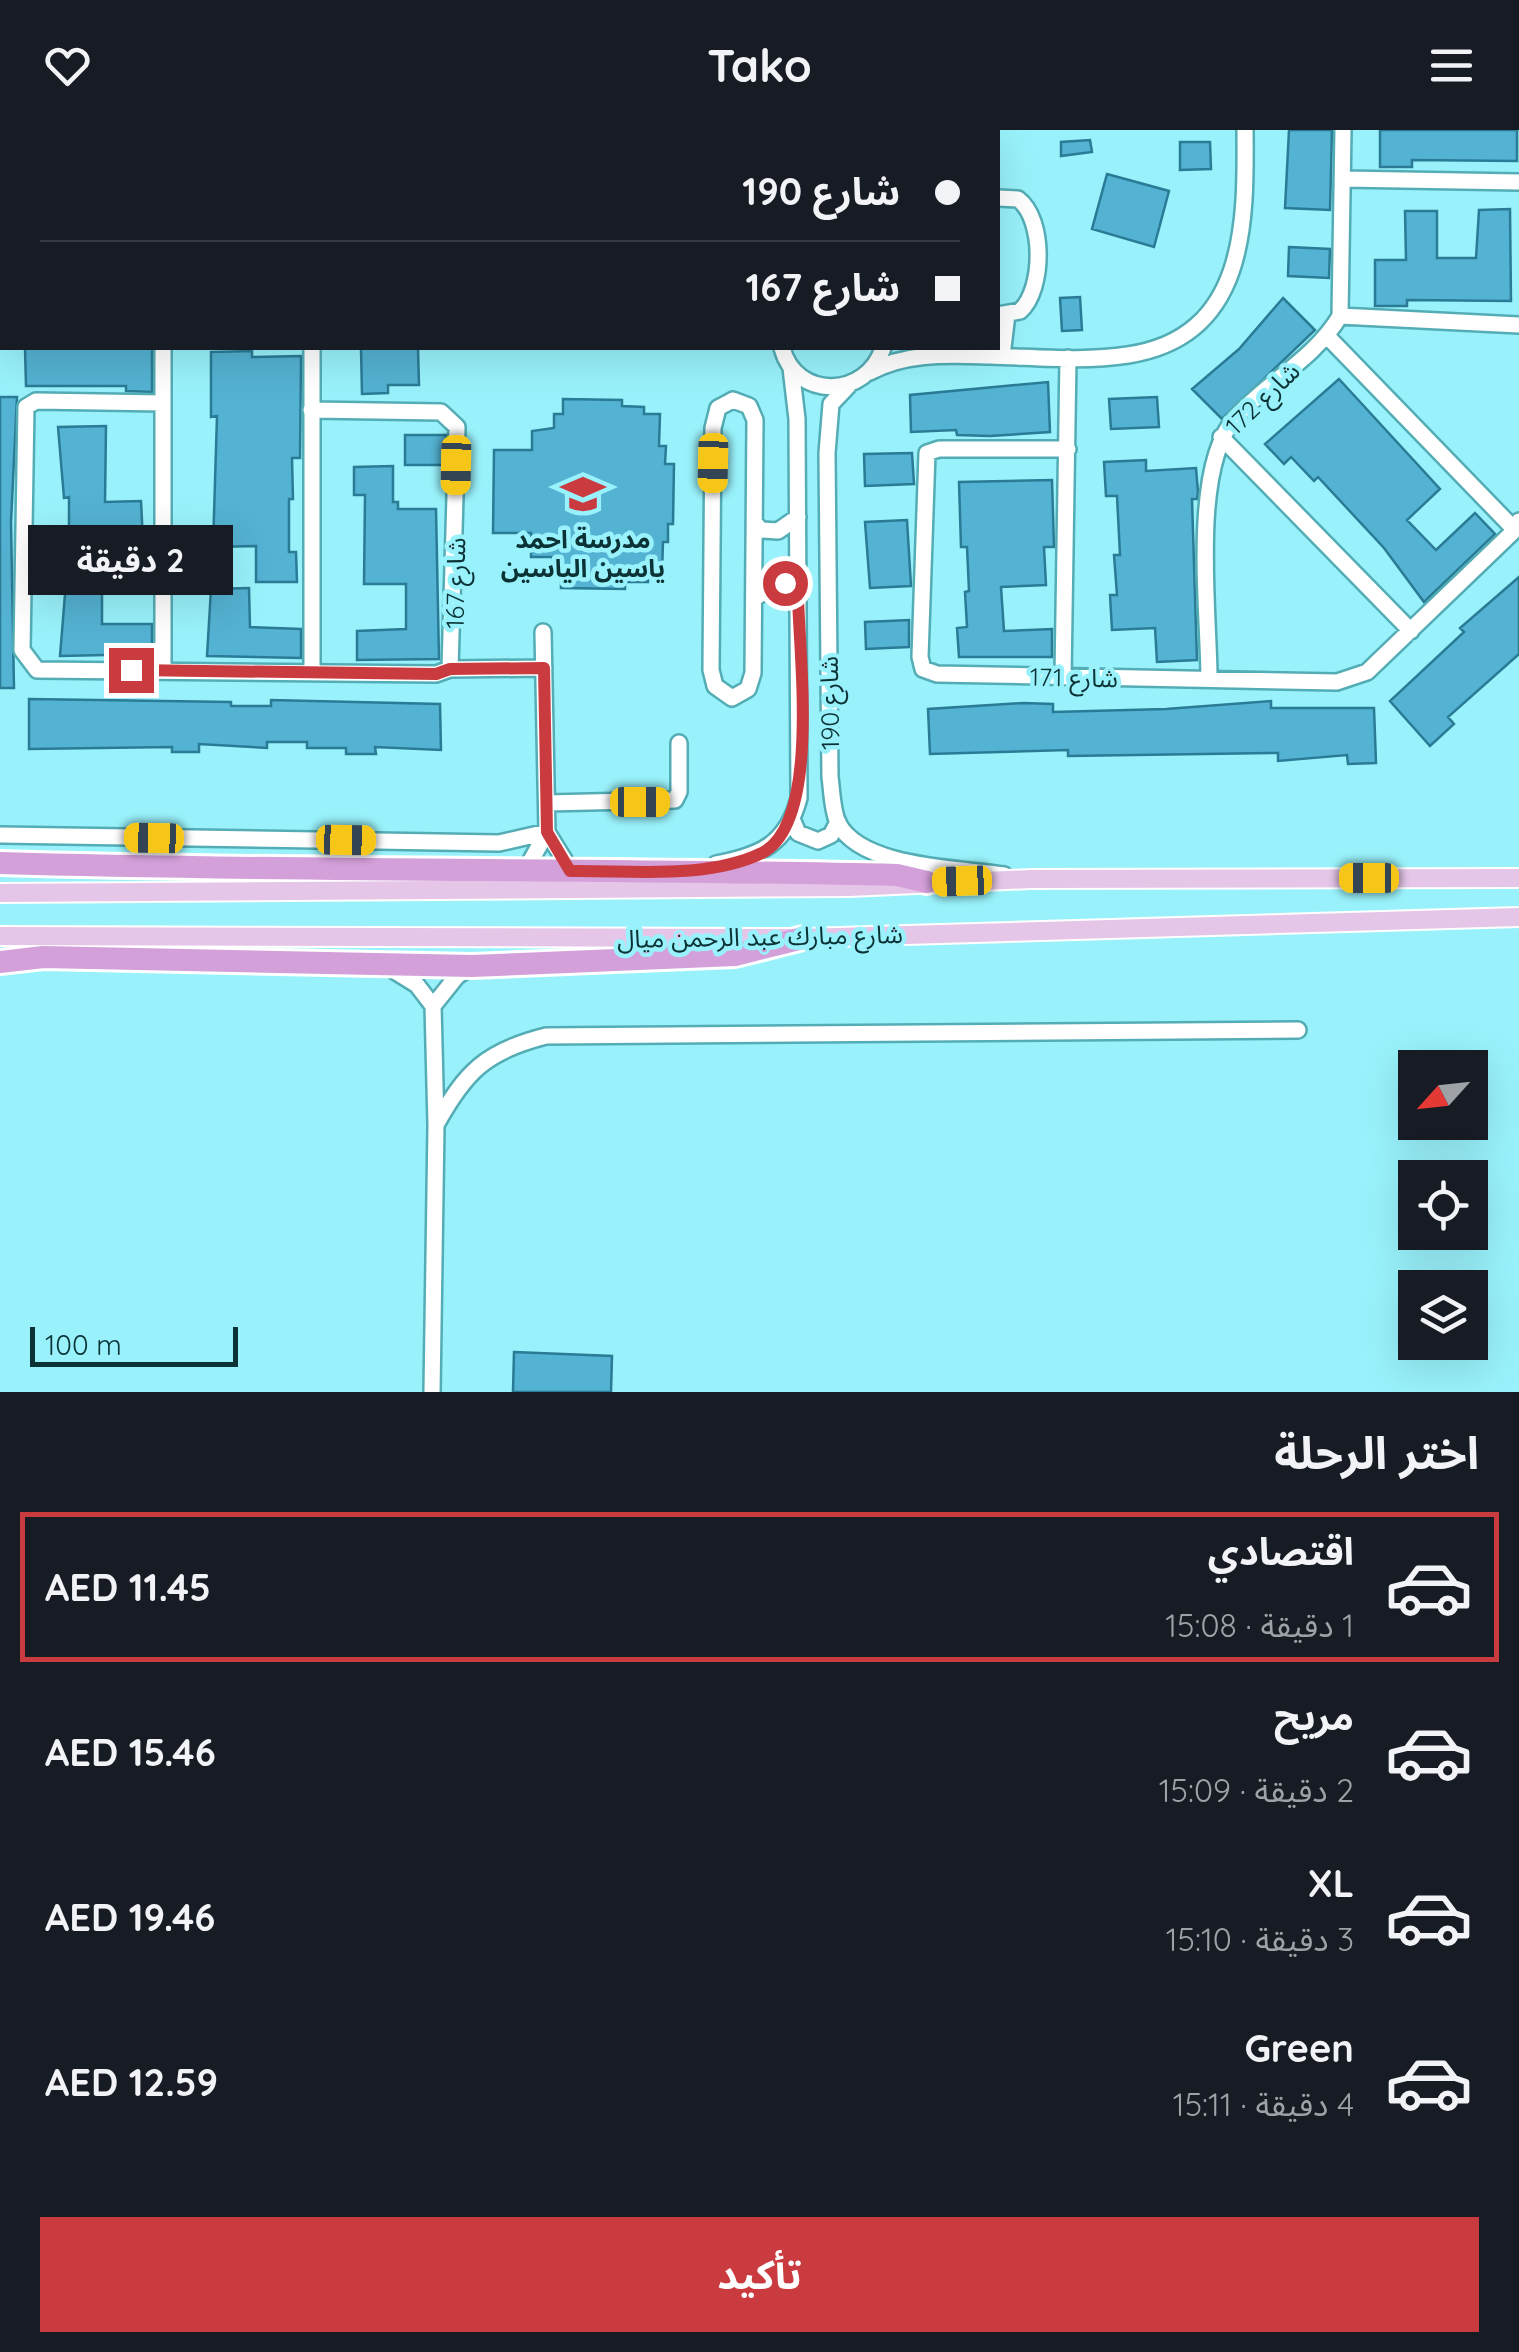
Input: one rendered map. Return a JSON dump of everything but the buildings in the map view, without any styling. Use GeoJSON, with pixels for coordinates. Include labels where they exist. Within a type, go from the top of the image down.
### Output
{"type":"FeatureCollection","features":[{"type":"Feature","properties":{"kind":"highway"},"geometry":{"type":"LineString","coordinates":[[0,863],[255,871],[684,870],[897,875],[927,882]]}},
{"type":"Feature","properties":{"kind":"highway"},"geometry":{"type":"LineString","coordinates":[[6,960],[472,966],[735,955],[804,938]]}},
{"type":"Feature","properties":{"kind":"main road","name":"شارع مبارك عبد الرحمن ميال"},"geometry":{"type":"LineString","coordinates":[[0,893],[829,887],[1031,878],[1519,878]]}},
{"type":"Feature","properties":{"kind":"main road","name":"شارع مبارك عبد الرحمن ميال"},"geometry":{"type":"LineString","coordinates":[[0,936],[804,938],[1519,916]]}},
{"type":"Feature","properties":{"kind":"street"},"geometry":{"type":"LineString","coordinates":[[783,350],[791,368],[817,386],[849,386],[886,364],[930,355],[974,352],[1068,358],[1126,356],[1161,346],[1207,311],[1228,282],[1241,250],[1245,225],[1245,130]]}},
{"type":"Feature","properties":{"kind":"street","name":"شارع 172"},"geometry":{"type":"LineString","coordinates":[[1210,679],[1207,480],[1221,437],[1238,415],[1328,336],[1340,316],[1343,130]]}},
{"type":"Feature","properties":{"kind":"street"},"geometry":{"type":"LineString","coordinates":[[1343,179],[1519,182]]}},
{"type":"Feature","properties":{"kind":"street"},"geometry":{"type":"LineString","coordinates":[[1000,198],[1009,197],[1024,204],[1034,226],[1034,294],[1020,311],[1002,315],[1002,356]]}},
{"type":"Feature","properties":{"kind":"street"},"geometry":{"type":"LineString","coordinates":[[1340,316],[1519,325]]}},
{"type":"Feature","properties":{"kind":"street"},"geometry":{"type":"LineString","coordinates":[[1328,336],[1517,526]]}},
{"type":"Feature","properties":{"kind":"street"},"geometry":{"type":"LineString","coordinates":[[163,350],[163,671]]}},
{"type":"Feature","properties":{"kind":"street"},"geometry":{"type":"LineString","coordinates":[[312,350],[312,672]]}},
{"type":"Feature","properties":{"kind":"street"},"geometry":{"type":"LineString","coordinates":[[870,372],[882,350]]}},
{"type":"Feature","properties":{"kind":"street"},"geometry":{"type":"LineString","coordinates":[[915,350],[930,355]]}},
{"type":"Feature","properties":{"kind":"street"},"geometry":{"type":"LineString","coordinates":[[1063,676],[1068,358]]}},
{"type":"Feature","properties":{"kind":"street","name":"شارع 190"},"geometry":{"type":"LineString","coordinates":[[791,368],[798,517],[801,776],[792,819]]}},
{"type":"Feature","properties":{"kind":"street","name":"شارع 190"},"geometry":{"type":"LineString","coordinates":[[838,822],[830,777],[827,453],[831,404],[849,386]]}},
{"type":"Feature","properties":{"kind":"street"},"geometry":{"type":"LineString","coordinates":[[734,400],[748,406],[756,420],[754,522],[752,681],[741,695],[726,696],[715,686],[711,670],[713,428],[718,408],[734,400]]}},
{"type":"Feature","properties":{"kind":"street"},"geometry":{"type":"LineString","coordinates":[[162,403],[36,401],[26,407],[22,650],[37,670],[436,674],[450,669],[544,668]]}},
{"type":"Feature","properties":{"kind":"street","name":"شارع 167"},"geometry":{"type":"LineString","coordinates":[[312,410],[441,412],[457,427],[450,669]]}},
{"type":"Feature","properties":{"kind":"street"},"geometry":{"type":"LineString","coordinates":[[1221,437],[1411,631]]}},
{"type":"Feature","properties":{"kind":"street","name":"شارع 171"},"geometry":{"type":"LineString","coordinates":[[1068,449],[939,449],[927,454],[923,465],[920,657],[924,669],[937,674],[1354,678],[1411,631],[1517,526]]}},
{"type":"Feature","properties":{"kind":"street"},"geometry":{"type":"LineString","coordinates":[[754,522],[761,530],[778,532],[798,517]]}},
{"type":"Feature","properties":{"kind":"street"},"geometry":{"type":"LineString","coordinates":[[754,600],[776,582],[785,583],[798,596]]}},
{"type":"Feature","properties":{"kind":"street"},"geometry":{"type":"LineString","coordinates":[[526,870],[547,832],[543,632]]}},
{"type":"Feature","properties":{"kind":"street"},"geometry":{"type":"LineString","coordinates":[[547,803],[670,802],[679,792],[679,742]]}},
{"type":"Feature","properties":{"kind":"street"},"geometry":{"type":"LineString","coordinates":[[792,819],[798,833],[810,840],[831,835],[838,822],[866,849],[889,858],[1031,878]]}},
{"type":"Feature","properties":{"kind":"street"},"geometry":{"type":"LineString","coordinates":[[684,870],[759,854],[779,840],[792,819]]}},
{"type":"Feature","properties":{"kind":"street"},"geometry":{"type":"LineString","coordinates":[[0,835],[499,843],[547,832]]}},
{"type":"Feature","properties":{"kind":"street"},"geometry":{"type":"LineString","coordinates":[[547,832],[570,871]]}},
{"type":"Feature","properties":{"kind":"street"},"geometry":{"type":"LineString","coordinates":[[379,963],[416,985],[433,1006],[436,1125],[432,1392]]}},
{"type":"Feature","properties":{"kind":"street"},"geometry":{"type":"LineString","coordinates":[[433,1006],[457,976],[472,966]]}},
{"type":"Feature","properties":{"kind":"street"},"geometry":{"type":"LineString","coordinates":[[436,1125],[466,1075],[500,1051],[546,1036],[1298,1030]]}},
{"type":"Feature","properties":{"kind":"place","name":"مدرسة احمد ياسين الياسين"},"geometry":{"type":"Point","coordinates":[583,494]}},
{"type":"Feature","properties":{"kind":"route"},"geometry":{"type":"LineString","coordinates":[[131,670],[436,674],[450,669],[544,668],[547,832],[570,871],[684,870],[759,854],[779,840],[796,809],[801,776],[798,596],[785,583]]}}]}
